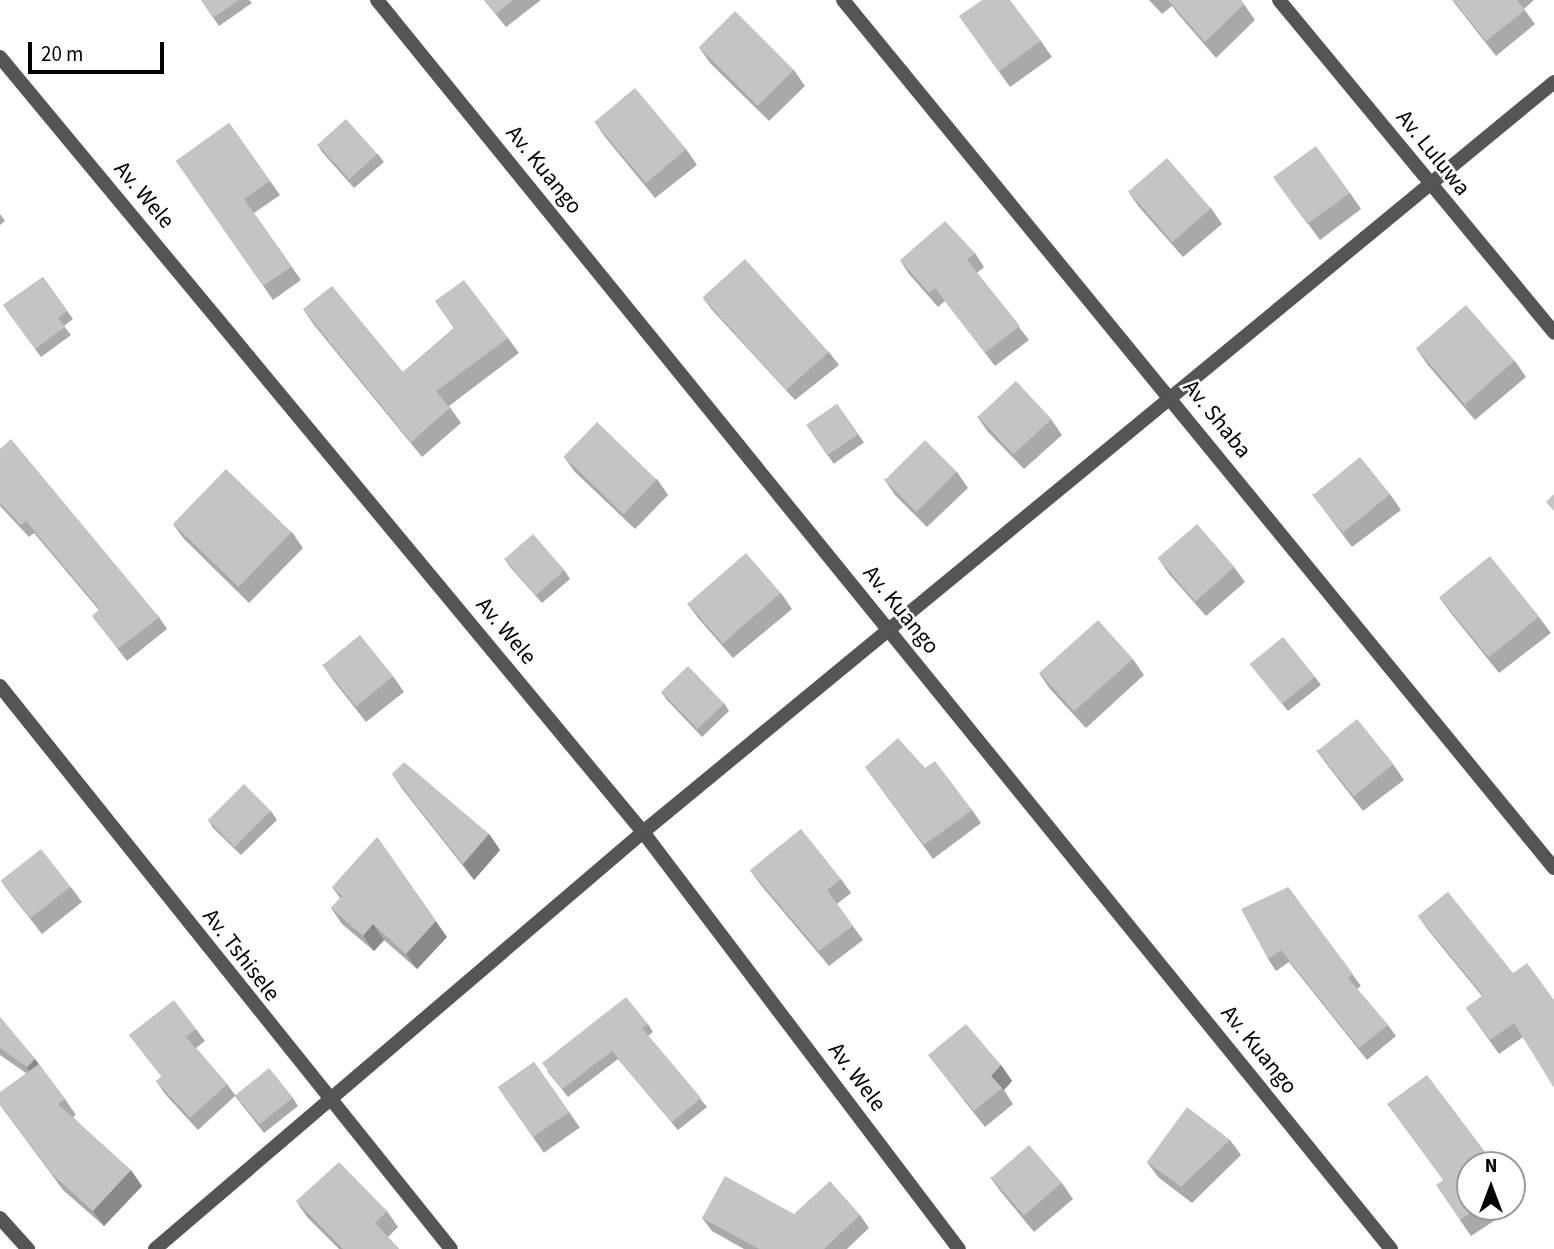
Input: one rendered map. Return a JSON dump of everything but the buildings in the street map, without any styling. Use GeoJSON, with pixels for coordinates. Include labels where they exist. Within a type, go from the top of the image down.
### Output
{"type":"FeatureCollection","features":[{"type":"Feature","properties":{"kind":"street","name":"Av. Kuango"},"geometry":{"type":"LineString","coordinates":[[377,0],[1391,1249]]}},
{"type":"Feature","properties":{"kind":"street","name":"Av. Shaba"},"geometry":{"type":"LineString","coordinates":[[844,0],[1554,868]]}},
{"type":"Feature","properties":{"kind":"street","name":"Av. Luluwa"},"geometry":{"type":"LineString","coordinates":[[1279,0],[1554,333]]}},
{"type":"Feature","properties":{"kind":"street","name":"Av. Wele"},"geometry":{"type":"LineString","coordinates":[[0,57],[643,832],[959,1249]]}},
{"type":"Feature","properties":{"kind":"street"},"geometry":{"type":"LineString","coordinates":[[155,1249],[328,1104],[643,832],[888,630],[1173,402],[1427,182],[1554,82]]}},
{"type":"Feature","properties":{"kind":"street","name":"Av. Tshisele"},"geometry":{"type":"LineString","coordinates":[[0,686],[328,1104],[451,1249]]}},
{"type":"Feature","properties":{"kind":"street"},"geometry":{"type":"LineString","coordinates":[[0,1218],[28,1249]]}}]}
